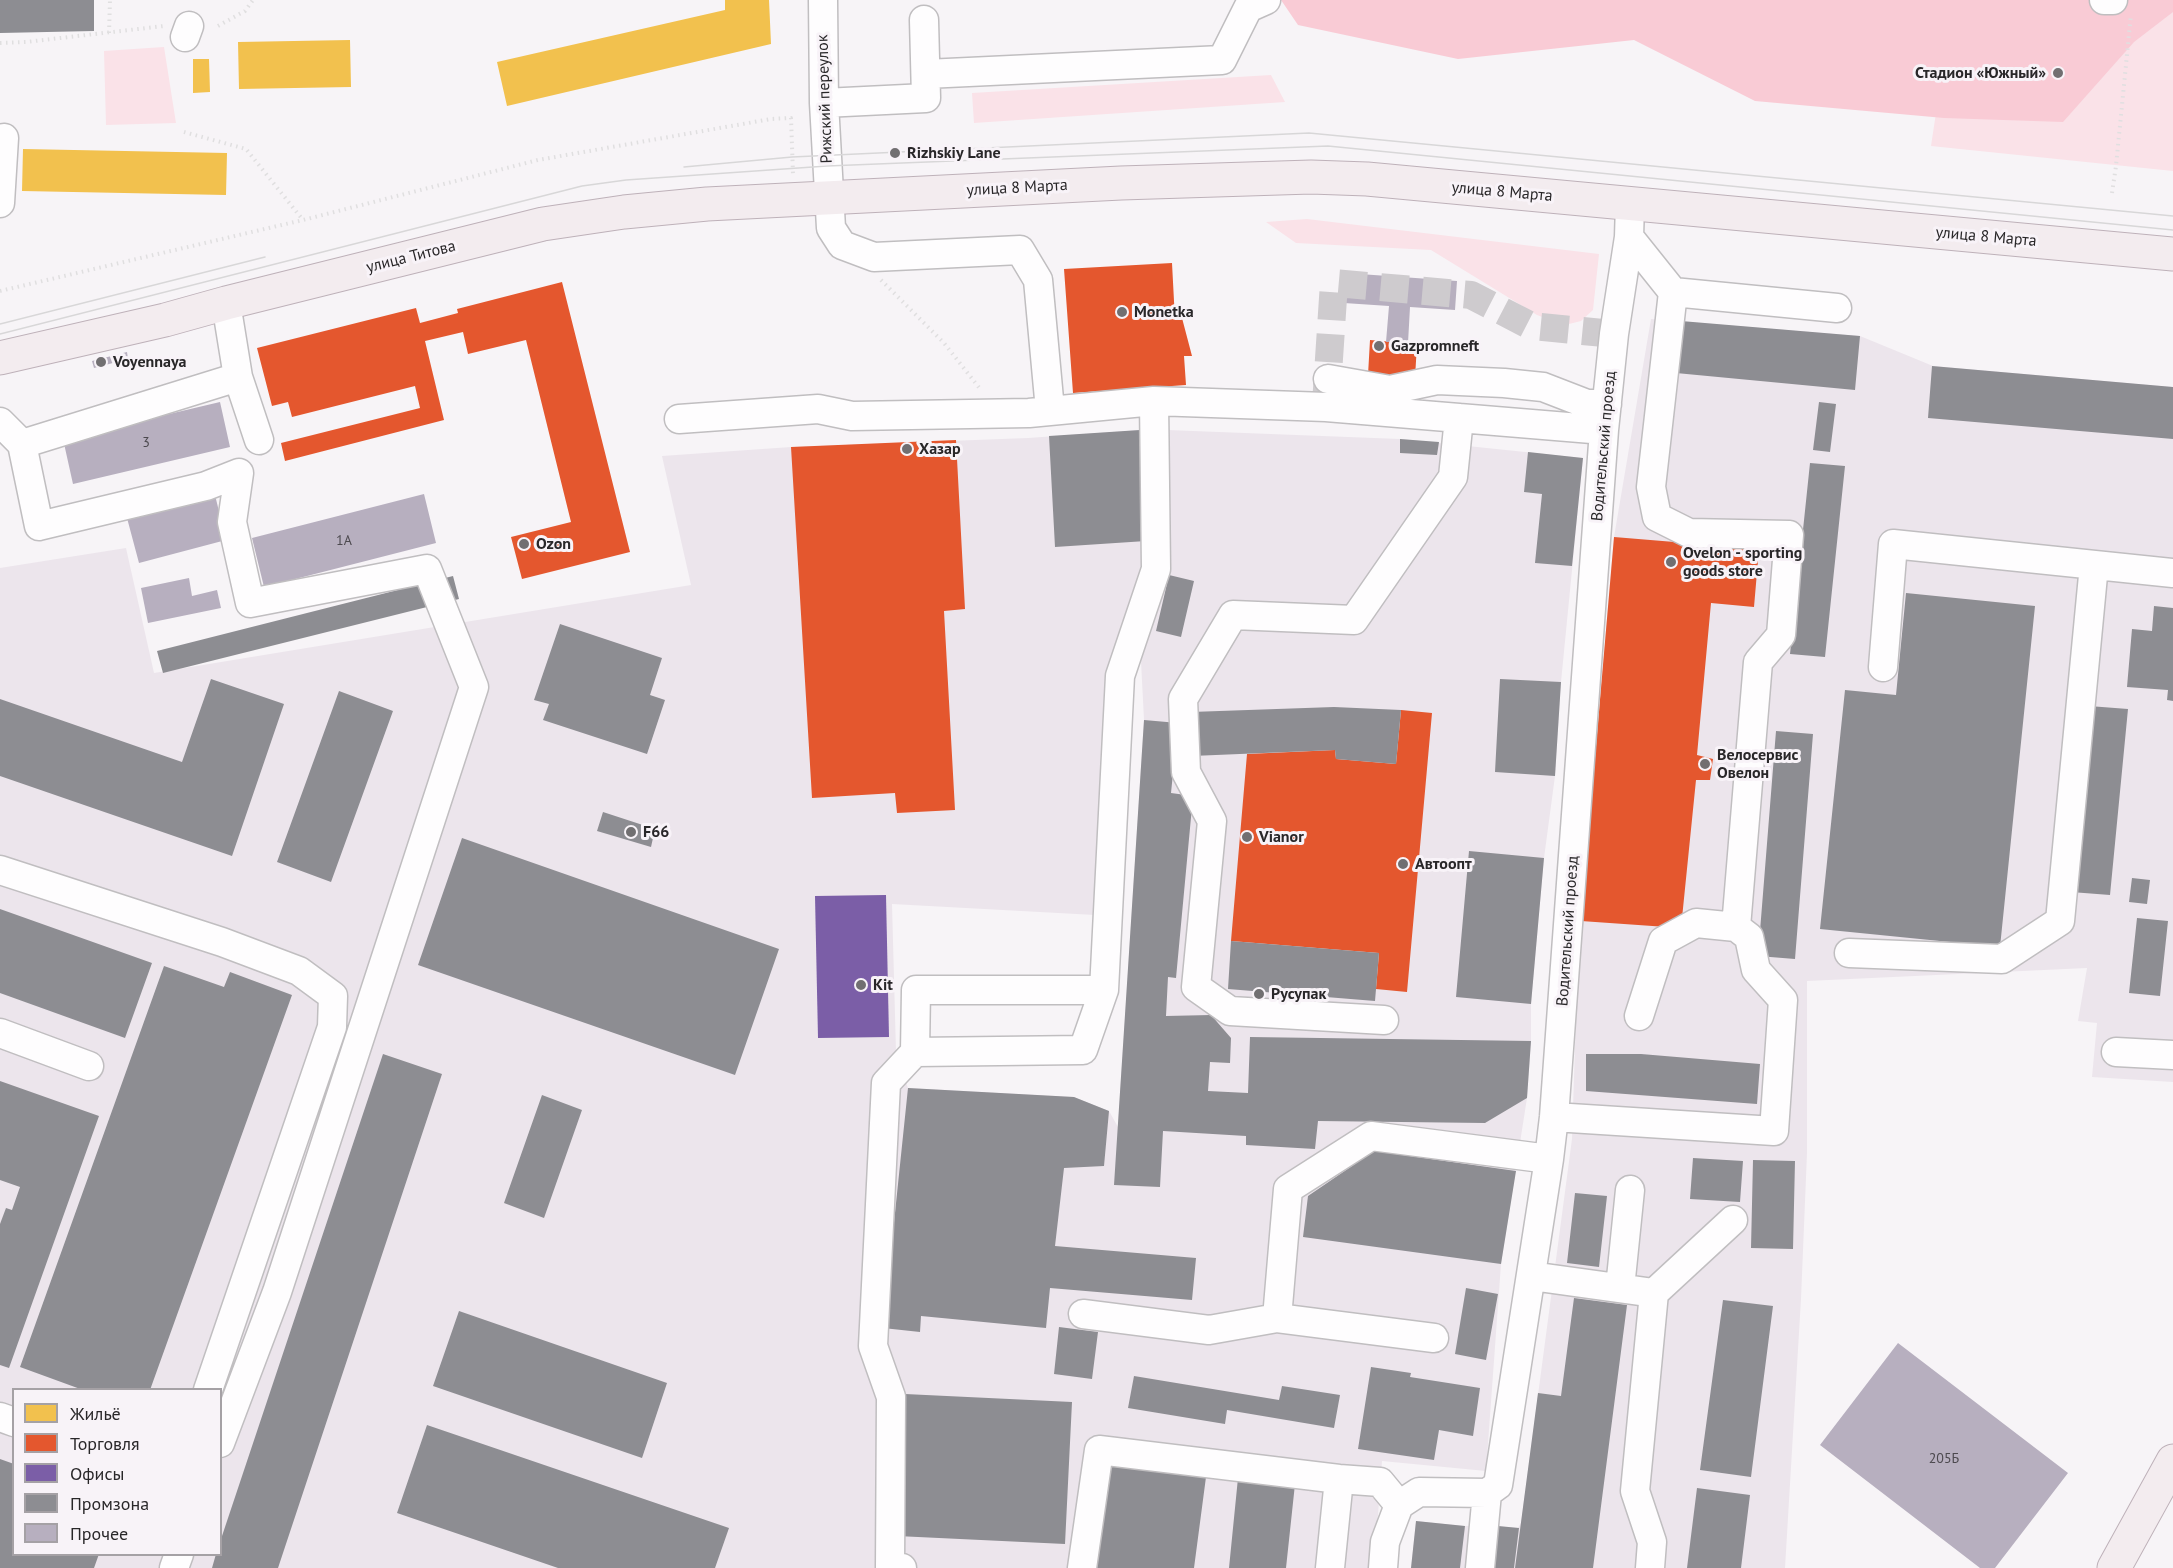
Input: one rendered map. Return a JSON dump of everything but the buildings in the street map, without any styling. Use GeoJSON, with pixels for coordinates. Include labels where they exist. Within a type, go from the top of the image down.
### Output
{"type":"FeatureCollection","features":[{"type":"Feature","properties":{"kind":"main road","name":"улица 8 Марта"},"geometry":{"type":"LineString","coordinates":[[829,198],[1121,183],[1311,177],[1367,179],[2173,254]]}},
{"type":"Feature","properties":{"kind":"main road","name":"улица Титова"},"geometry":{"type":"LineString","coordinates":[[0,358],[156,322],[543,225],[648,209],[829,198]]}},
{"type":"Feature","properties":{"kind":"main road"},"geometry":{"type":"LineString","coordinates":[[2114,1568],[2173,1461]]}},
{"type":"Feature","properties":{"kind":"main road"},"geometry":{"type":"LineString","coordinates":[[2114,1568],[2173,1493]]}},
{"type":"Feature","properties":{"kind":"street","name":"Рижский переулок"},"geometry":{"type":"LineString","coordinates":[[823,0],[824,103],[831,228],[842,245],[874,257],[1020,250],[1038,280],[1036,421]]}},
{"type":"Feature","properties":{"kind":"street"},"geometry":{"type":"LineString","coordinates":[[926,74],[1222,60],[1248,8],[1266,0]]}},
{"type":"Feature","properties":{"kind":"street"},"geometry":{"type":"LineString","coordinates":[[2104,0],[2122,6]]}},
{"type":"Feature","properties":{"kind":"street"},"geometry":{"type":"LineString","coordinates":[[824,103],[926,98],[924,20]]}},
{"type":"Feature","properties":{"kind":"street"},"geometry":{"type":"LineString","coordinates":[[0,203],[4,138]]}},
{"type":"Feature","properties":{"kind":"street","name":"Водительский проезд"},"geometry":{"type":"LineString","coordinates":[[1486,1492],[1498,1485],[1554,1117],[1606,416],[1614,334],[1629,237],[1630,204]]}},
{"type":"Feature","properties":{"kind":"street"},"geometry":{"type":"LineString","coordinates":[[1629,237],[1673,292],[1651,487],[1657,517],[1689,533],[1789,535],[1781,636],[1758,662],[1736,927]]}},
{"type":"Feature","properties":{"kind":"street"},"geometry":{"type":"LineString","coordinates":[[1673,292],[1837,308]]}},
{"type":"Feature","properties":{"kind":"street"},"geometry":{"type":"LineString","coordinates":[[226,303],[238,377],[259,440]]}},
{"type":"Feature","properties":{"kind":"street"},"geometry":{"type":"LineString","coordinates":[[22,444],[238,377]]}},
{"type":"Feature","properties":{"kind":"street"},"geometry":{"type":"LineString","coordinates":[[1328,379],[1390,390],[1437,380],[1504,382],[1543,387],[1587,404],[1606,416]]}},
{"type":"Feature","properties":{"kind":"street"},"geometry":{"type":"LineString","coordinates":[[679,419],[818,410],[852,416],[1000,414],[1036,421],[1154,401],[1326,406],[1459,418],[1606,416]]}},
{"type":"Feature","properties":{"kind":"street"},"geometry":{"type":"LineString","coordinates":[[915,1052],[1083,1050],[1104,990],[1120,676],[1156,569],[1154,401]]}},
{"type":"Feature","properties":{"kind":"street"},"geometry":{"type":"LineString","coordinates":[[1384,1020],[1230,1011],[1197,987],[1212,821],[1186,772],[1183,699],[1233,615],[1354,620],[1453,477],[1459,418]]}},
{"type":"Feature","properties":{"kind":"street"},"geometry":{"type":"LineString","coordinates":[[0,422],[22,444],[39,526],[206,486],[239,473],[232,522],[250,603],[426,569],[474,687],[277,1292],[222,1438]]}},
{"type":"Feature","properties":{"kind":"street"},"geometry":{"type":"LineString","coordinates":[[1883,668],[1893,544],[2173,573]]}},
{"type":"Feature","properties":{"kind":"street"},"geometry":{"type":"LineString","coordinates":[[1849,953],[2002,958],[2060,921],[2094,566]]}},
{"type":"Feature","properties":{"kind":"street"},"geometry":{"type":"LineString","coordinates":[[0,870],[222,942],[299,971],[333,996],[332,1027],[208,1388]]}},
{"type":"Feature","properties":{"kind":"street"},"geometry":{"type":"LineString","coordinates":[[1554,1117],[1774,1131],[1783,1000],[1756,970],[1749,937],[1736,927],[1696,923],[1663,941],[1640,1016]]}},
{"type":"Feature","properties":{"kind":"street"},"geometry":{"type":"LineString","coordinates":[[902,1568],[890,1567],[891,1397],[873,1346],[886,1083],[915,1052],[916,990],[1104,990]]}},
{"type":"Feature","properties":{"kind":"street"},"geometry":{"type":"LineString","coordinates":[[0,1033],[89,1066]]}},
{"type":"Feature","properties":{"kind":"street"},"geometry":{"type":"LineString","coordinates":[[2116,1052],[2173,1055]]}},
{"type":"Feature","properties":{"kind":"street"},"geometry":{"type":"LineString","coordinates":[[1277,1318],[1288,1189],[1371,1136],[1549,1159]]}},
{"type":"Feature","properties":{"kind":"street"},"geometry":{"type":"LineString","coordinates":[[1620,1288],[1630,1190]]}},
{"type":"Feature","properties":{"kind":"street"},"geometry":{"type":"LineString","coordinates":[[1650,1568],[1652,1542],[1635,1491],[1654,1293],[1733,1220]]}},
{"type":"Feature","properties":{"kind":"street"},"geometry":{"type":"LineString","coordinates":[[1531,1276],[1654,1293]]}},
{"type":"Feature","properties":{"kind":"street"},"geometry":{"type":"LineString","coordinates":[[1083,1314],[1209,1330],[1277,1318],[1434,1338]]}},
{"type":"Feature","properties":{"kind":"street"},"geometry":{"type":"LineString","coordinates":[[1082,1568],[1099,1450],[1380,1482],[1399,1505]]}},
{"type":"Feature","properties":{"kind":"street"},"geometry":{"type":"LineString","coordinates":[[1330,1568],[1339,1479]]}},
{"type":"Feature","properties":{"kind":"street"},"geometry":{"type":"LineString","coordinates":[[1383,1568],[1385,1542],[1399,1505],[1419,1492],[1486,1492],[1480,1568]]}},
{"type":"Feature","properties":{"kind":"path"},"geometry":{"type":"LineString","coordinates":[[109,33],[110,0]]}},
{"type":"Feature","properties":{"kind":"path"},"geometry":{"type":"LineString","coordinates":[[218,26],[245,11],[253,0]]}},
{"type":"Feature","properties":{"kind":"path"},"geometry":{"type":"LineString","coordinates":[[2112,192],[2116,165],[2122,6]]}},
{"type":"Feature","properties":{"kind":"path"},"geometry":{"type":"LineString","coordinates":[[0,43],[109,33],[180,30]]}},
{"type":"Feature","properties":{"kind":"path"},"geometry":{"type":"LineString","coordinates":[[0,291],[303,220],[538,160],[771,119],[791,118],[793,175]]}},
{"type":"Feature","properties":{"kind":"path"},"geometry":{"type":"LineString","coordinates":[[184,132],[246,149],[303,220]]}},
{"type":"Feature","properties":{"kind":"path"},"geometry":{"type":"LineString","coordinates":[[877,276],[944,343],[1000,414]]}},
{"type":"Feature","properties":{"kind":"shaded area"},"geometry":{"type":"Polygon","coordinates":[[[1281,0],[2173,0],[2173,12],[2134,42],[2063,122],[1944,118],[1755,101],[1634,40],[1458,59],[1298,25],[1281,0]]]}},
{"type":"Feature","properties":{"kind":"shaded area","name":"Стадион «Южный»"},"geometry":{"type":"Polygon","coordinates":[[[1953,0],[2173,0],[2173,171],[1931,146],[1953,0]]]}},
{"type":"Feature","properties":{"kind":"shaded area"},"geometry":{"type":"Polygon","coordinates":[[[164,47],[176,123],[106,125],[104,51],[164,47]]]}},
{"type":"Feature","properties":{"kind":"shaded area"},"geometry":{"type":"Polygon","coordinates":[[[1271,75],[1285,102],[974,123],[972,93],[1271,75]]]}},
{"type":"Feature","properties":{"kind":"shaded area"},"geometry":{"type":"Polygon","coordinates":[[[1307,219],[1599,254],[1593,310],[1581,321],[1569,324],[1553,321],[1537,315],[1431,250],[1296,243],[1266,222],[1307,219]]]}},
{"type":"Feature","properties":{"kind":"shaded area"},"geometry":{"type":"Polygon","coordinates":[[[1651,319],[1860,336],[1933,366],[2173,387],[2173,1082],[2092,1077],[2097,1023],[2078,1021],[2087,968],[1807,981],[1807,1153],[1785,1568],[1411,1568],[1416,1521],[1518,1528],[1521,1523],[1572,1139],[1578,954],[1614,537],[1651,319]]]}},
{"type":"Feature","properties":{"kind":"shaded area"},"geometry":{"type":"Polygon","coordinates":[[[1140,430],[1146,541],[1095,915],[892,904],[896,1052],[908,1088],[1074,1097],[1109,1111],[1118,1127],[1144,720],[1141,661],[1169,575],[1167,430],[1400,439],[1583,458],[1561,682],[1555,776],[1544,858],[1531,1004],[1527,1098],[1501,1264],[1486,1471],[1382,1461],[1374,1568],[0,1568],[0,568],[126,548],[154,673],[691,585],[662,456],[791,447],[1028,438],[1140,430]]]}},
{"type":"Feature","properties":{"kind":"tunnel"},"geometry":{"type":"LineString","coordinates":[[1326,404],[1334,283],[1471,295],[1531,326],[1614,334]]}},
{"type":"Feature","properties":{"kind":"tram line"},"geometry":{"type":"LineString","coordinates":[[684,167],[792,157],[1309,133],[2173,216]]}},
{"type":"Feature","properties":{"kind":"tram line"},"geometry":{"type":"LineString","coordinates":[[0,334],[582,186],[626,180],[827,166],[1328,146],[2173,230]]}},
{"type":"Feature","properties":{"kind":"tram line"},"geometry":{"type":"LineString","coordinates":[[0,324],[265,257]]}},
{"type":"Feature","properties":{"kind":"place","name":"Стадион «Южный»"},"geometry":{"type":"Point","coordinates":[2058,73]}},
{"type":"Feature","properties":{"kind":"place","name":"Rizhskiy Lane"},"geometry":{"type":"Point","coordinates":[895,153]}},
{"type":"Feature","properties":{"kind":"place","name":"Monetka"},"geometry":{"type":"Point","coordinates":[1122,312]}},
{"type":"Feature","properties":{"kind":"place","name":"Gazpromneft"},"geometry":{"type":"Point","coordinates":[1379,346]}},
{"type":"Feature","properties":{"kind":"place","name":"Voyennaya"},"geometry":{"type":"Point","coordinates":[101,362]}},
{"type":"Feature","properties":{"kind":"place","name":"Хазар"},"geometry":{"type":"Point","coordinates":[907,449]}},
{"type":"Feature","properties":{"kind":"place","name":"Ozon"},"geometry":{"type":"Point","coordinates":[524,544]}},
{"type":"Feature","properties":{"kind":"place","name":"Ovelon - sporting goods store"},"geometry":{"type":"Point","coordinates":[1671,562]}},
{"type":"Feature","properties":{"kind":"place","name":"Велосервис Овелон"},"geometry":{"type":"Point","coordinates":[1705,764]}},
{"type":"Feature","properties":{"kind":"place","name":"F66"},"geometry":{"type":"Point","coordinates":[631,832]}},
{"type":"Feature","properties":{"kind":"place","name":"Vianor"},"geometry":{"type":"Point","coordinates":[1247,837]}},
{"type":"Feature","properties":{"kind":"place","name":"Автоопт"},"geometry":{"type":"Point","coordinates":[1403,864]}},
{"type":"Feature","properties":{"kind":"place","name":"Kit"},"geometry":{"type":"Point","coordinates":[861,985]}},
{"type":"Feature","properties":{"kind":"place","name":"Русупак"},"geometry":{"type":"Point","coordinates":[1259,994]}}]}
